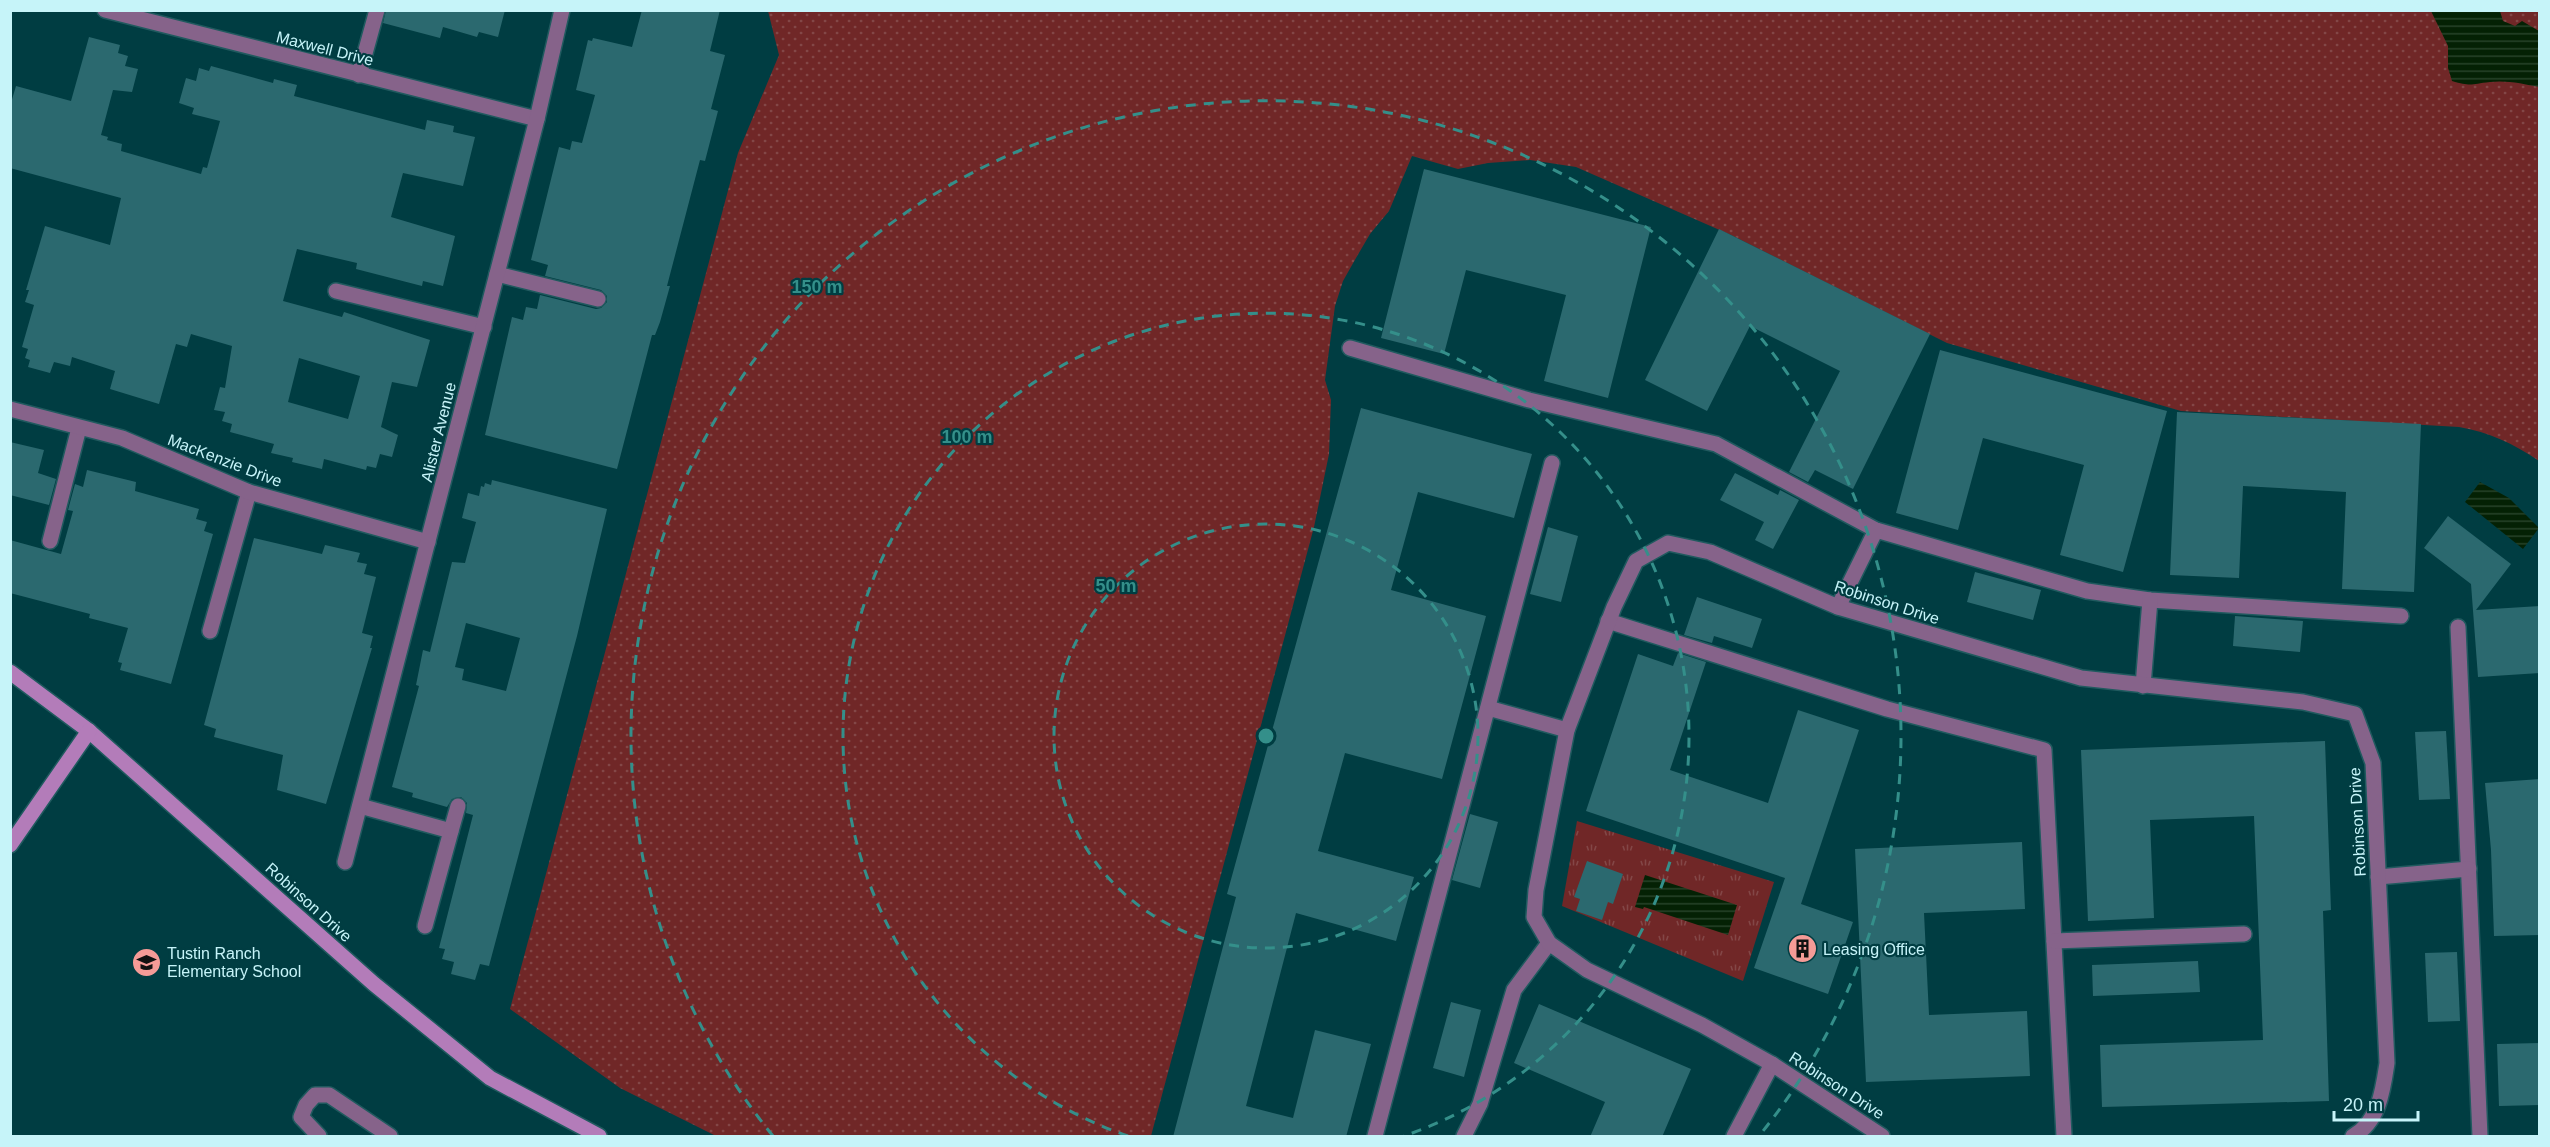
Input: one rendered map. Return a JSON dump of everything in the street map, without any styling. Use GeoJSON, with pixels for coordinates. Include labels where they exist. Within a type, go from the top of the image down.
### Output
{"type":"FeatureCollection","features":[{"type":"Feature","properties":{"kind":"street","name":"Maxwell Drive"},"geometry":{"type":"LineString","coordinates":[[105,10],[537,119]]}},
{"type":"Feature","properties":{"kind":"street"},"geometry":{"type":"LineString","coordinates":[[359,75],[376,10]]}},
{"type":"Feature","properties":{"kind":"street","name":"Alister Avenue"},"geometry":{"type":"LineString","coordinates":[[345,862],[537,119],[562,10]]}},
{"type":"Feature","properties":{"kind":"street"},"geometry":{"type":"LineString","coordinates":[[497,274],[598,300]]}},
{"type":"Feature","properties":{"kind":"street"},"geometry":{"type":"LineString","coordinates":[[336,291],[484,327]]}},
{"type":"Feature","properties":{"kind":"street"},"geometry":{"type":"LineString","coordinates":[[1350,348],[1528,400],[1716,444],[1876,530],[2087,591],[2150,600],[2401,616]]}},
{"type":"Feature","properties":{"kind":"street","name":"MacKenzie Drive"},"geometry":{"type":"LineString","coordinates":[[10,409],[122,438],[249,492],[429,542]]}},
{"type":"Feature","properties":{"kind":"street"},"geometry":{"type":"LineString","coordinates":[[50,541],[79,428]]}},
{"type":"Feature","properties":{"kind":"street"},"geometry":{"type":"LineString","coordinates":[[1375,1137],[1552,463]]}},
{"type":"Feature","properties":{"kind":"street"},"geometry":{"type":"LineString","coordinates":[[210,631],[249,492]]}},
{"type":"Feature","properties":{"kind":"street"},"geometry":{"type":"LineString","coordinates":[[1838,607],[1876,530]]}},
{"type":"Feature","properties":{"kind":"street","name":"Robinson Drive"},"geometry":{"type":"LineString","coordinates":[[1882,1137],[1772,1064],[1702,1025],[1587,970],[1549,943],[1534,916],[1536,890],[1567,730],[1608,621],[1636,561],[1668,543],[1710,552],[1838,607],[2081,678],[2303,702],[2355,714],[2373,763],[2387,1063],[2383,1096],[2364,1131],[2353,1137]]}},
{"type":"Feature","properties":{"kind":"street"},"geometry":{"type":"LineString","coordinates":[[2143,686],[2150,600]]}},
{"type":"Feature","properties":{"kind":"street"},"geometry":{"type":"LineString","coordinates":[[1608,621],[1876,706],[2044,750],[2064,1137]]}},
{"type":"Feature","properties":{"kind":"street"},"geometry":{"type":"LineString","coordinates":[[2458,627],[2480,1137]]}},
{"type":"Feature","properties":{"kind":"street","name":"Robinson Drive"},"geometry":{"type":"LineString","coordinates":[[10,672],[89,731],[374,984],[490,1078],[598,1137]]}},
{"type":"Feature","properties":{"kind":"street"},"geometry":{"type":"LineString","coordinates":[[1488,708],[1567,730]]}},
{"type":"Feature","properties":{"kind":"street"},"geometry":{"type":"LineString","coordinates":[[10,845],[89,731]]}},
{"type":"Feature","properties":{"kind":"street"},"geometry":{"type":"LineString","coordinates":[[360,806],[451,831]]}},
{"type":"Feature","properties":{"kind":"street"},"geometry":{"type":"LineString","coordinates":[[425,926],[458,806]]}},
{"type":"Feature","properties":{"kind":"street"},"geometry":{"type":"LineString","coordinates":[[2378,877],[2469,869]]}},
{"type":"Feature","properties":{"kind":"street"},"geometry":{"type":"LineString","coordinates":[[2054,941],[2244,934]]}},
{"type":"Feature","properties":{"kind":"street"},"geometry":{"type":"LineString","coordinates":[[1464,1137],[1480,1104],[1514,990],[1549,943]]}},
{"type":"Feature","properties":{"kind":"street","name":"Robinson Drive"},"geometry":{"type":"LineString","coordinates":[[1734,1137],[1772,1064]]}},
{"type":"Feature","properties":{"kind":"street"},"geometry":{"type":"LineString","coordinates":[[319,1137],[301,1117],[306,1105],[315,1095],[329,1095],[390,1137]]}},
{"type":"Feature","properties":{"kind":"green space"},"geometry":{"type":"Polygon","coordinates":[[[768,11],[2539,11],[2539,461],[2501,439],[2459,427],[2181,411],[1947,343],[1731,235],[1576,167],[1530,160],[1488,163],[1458,169],[1412,156],[1389,211],[1370,234],[1356,258],[1343,281],[1335,306],[1325,380],[1331,400],[1329,454],[1314,527],[1151,1136],[716,1136],[620,1088],[510,1009],[738,153],[779,55],[768,11]]]}},
{"type":"Feature","properties":{"kind":"green space"},"geometry":{"type":"Polygon","coordinates":[[[1577,821],[1774,882],[1743,981],[1562,906],[1577,821]]]}},
{"type":"Feature","properties":{"kind":"shaded area"},"geometry":{"type":"Polygon","coordinates":[[[2431,11],[2500,11],[2503,21],[2515,26],[2522,21],[2539,31],[2539,87],[2509,82],[2468,84],[2452,81],[2448,68],[2448,46],[2431,11]]]}},
{"type":"Feature","properties":{"kind":"shaded area"},"geometry":{"type":"Polygon","coordinates":[[[2480,482],[2509,498],[2539,528],[2523,549],[2465,502],[2480,482]]]}},
{"type":"Feature","properties":{"kind":"shaded area"},"geometry":{"type":"Polygon","coordinates":[[[1645,875],[1737,905],[1728,935],[1644,907],[1643,909],[1635,907],[1645,875]]]}},
{"type":"Feature","properties":{"kind":"building"},"geometry":{"type":"Polygon","coordinates":[[[386,10],[505,10],[498,37],[479,32],[477,37],[443,27],[440,38],[383,23],[386,10]]]}},
{"type":"Feature","properties":{"kind":"building"},"geometry":{"type":"Polygon","coordinates":[[[642,10],[720,10],[710,51],[725,55],[711,109],[718,111],[705,161],[700,160],[667,286],[670,286],[660,322],[655,335],[652,335],[617,469],[485,435],[512,317],[523,320],[526,307],[537,309],[540,295],[596,309],[601,308],[607,302],[607,296],[601,290],[545,276],[548,265],[531,260],[559,147],[570,150],[572,141],[582,143],[595,95],[576,90],[588,40],[592,41],[593,38],[632,47],[642,10]]]}},
{"type":"Feature","properties":{"kind":"building"},"geometry":{"type":"Polygon","coordinates":[[[89,37],[120,45],[118,53],[128,56],[125,66],[138,69],[132,92],[113,90],[101,135],[108,137],[107,140],[122,144],[121,151],[201,174],[203,167],[207,168],[220,121],[192,114],[194,108],[179,103],[186,78],[196,81],[199,68],[209,71],[211,66],[273,83],[274,79],[297,85],[294,96],[425,130],[427,120],[454,126],[453,132],[475,137],[463,186],[403,173],[391,217],[455,236],[443,286],[423,281],[422,286],[356,269],[357,263],[297,249],[283,301],[342,317],[344,312],[430,340],[417,387],[392,382],[381,427],[398,435],[392,457],[380,454],[376,468],[367,466],[366,470],[324,459],[322,469],[292,462],[293,458],[271,453],[274,444],[230,432],[232,424],[222,421],[225,412],[214,410],[220,387],[225,388],[232,346],[191,334],[187,347],[176,344],[159,404],[110,389],[115,371],[72,357],[70,366],[54,362],[50,373],[28,367],[30,360],[25,358],[28,349],[22,347],[34,305],[25,302],[29,290],[26,290],[45,226],[110,245],[121,198],[10,168],[10,106],[16,86],[71,101],[89,37]],[[299,358],[288,402],[348,419],[360,376],[299,358]]]}},
{"type":"Feature","properties":{"kind":"building"},"geometry":{"type":"Polygon","coordinates":[[[1424,169],[1651,227],[1608,398],[1544,381],[1566,295],[1466,270],[1444,354],[1381,338],[1424,169]]]}},
{"type":"Feature","properties":{"kind":"building"},"geometry":{"type":"Polygon","coordinates":[[[1719,229],[1930,334],[1853,489],[1815,470],[1808,482],[1789,472],[1840,371],[1750,326],[1707,411],[1645,380],[1719,229]]]}},
{"type":"Feature","properties":{"kind":"building"},"geometry":{"type":"Polygon","coordinates":[[[1940,350],[2167,411],[2123,572],[2060,555],[2084,465],[1983,438],[1958,530],[1896,513],[1940,350]]]}},
{"type":"Feature","properties":{"kind":"building"},"geometry":{"type":"Polygon","coordinates":[[[1361,408],[1532,454],[1514,518],[1418,492],[1391,590],[1486,616],[1442,779],[1345,753],[1318,851],[1414,877],[1396,941],[1296,913],[1246,1106],[1293,1118],[1315,1030],[1371,1044],[1346,1137],[1173,1137],[1236,897],[1227,894],[1361,408]]]}},
{"type":"Feature","properties":{"kind":"building"},"geometry":{"type":"Polygon","coordinates":[[[2177,412],[2421,424],[2414,592],[2342,589],[2346,492],[2243,486],[2239,578],[2170,575],[2177,412]]]}},
{"type":"Feature","properties":{"kind":"building"},"geometry":{"type":"Polygon","coordinates":[[[10,442],[44,450],[38,473],[56,479],[49,505],[10,495],[10,442]]]}},
{"type":"Feature","properties":{"kind":"building"},"geometry":{"type":"Polygon","coordinates":[[[87,470],[136,482],[135,491],[199,509],[196,519],[207,522],[204,531],[213,534],[171,684],[120,670],[122,663],[118,662],[128,628],[89,618],[90,614],[10,593],[10,540],[61,554],[73,511],[68,510],[75,484],[83,487],[87,470]]]}},
{"type":"Feature","properties":{"kind":"building"},"geometry":{"type":"Polygon","coordinates":[[[1735,473],[1778,495],[1780,490],[1799,500],[1773,549],[1755,540],[1764,522],[1720,500],[1735,473]]]}},
{"type":"Feature","properties":{"kind":"building"},"geometry":{"type":"Polygon","coordinates":[[[492,480],[607,509],[577,636],[489,966],[480,964],[475,980],[451,974],[454,962],[442,959],[445,949],[439,948],[473,815],[466,813],[467,803],[461,797],[452,799],[447,807],[412,797],[413,793],[392,787],[419,686],[416,685],[423,650],[430,652],[452,562],[465,563],[476,522],[462,518],[468,493],[479,496],[481,486],[484,487],[485,483],[491,485],[492,480]],[[466,623],[455,667],[464,669],[462,680],[506,691],[520,638],[466,623]]]}},
{"type":"Feature","properties":{"kind":"building"},"geometry":{"type":"Polygon","coordinates":[[[2448,516],[2511,564],[2476,610],[2540,606],[2540,673],[2478,677],[2471,584],[2424,548],[2448,516]]]}},
{"type":"Feature","properties":{"kind":"building"},"geometry":{"type":"Polygon","coordinates":[[[1548,527],[1578,536],[1561,602],[1530,594],[1548,527]]]}},
{"type":"Feature","properties":{"kind":"building"},"geometry":{"type":"Polygon","coordinates":[[[254,538],[322,554],[325,545],[360,553],[357,562],[367,564],[364,574],[376,577],[362,633],[373,636],[370,648],[372,648],[326,804],[277,790],[283,755],[214,737],[216,729],[204,725],[254,538]]]}},
{"type":"Feature","properties":{"kind":"building"},"geometry":{"type":"Polygon","coordinates":[[[1975,572],[2041,590],[2033,620],[1967,602],[1975,572]]]}},
{"type":"Feature","properties":{"kind":"building"},"geometry":{"type":"Polygon","coordinates":[[[1697,597],[1762,619],[1752,648],[1714,636],[1712,643],[1684,635],[1697,597]]]}},
{"type":"Feature","properties":{"kind":"building"},"geometry":{"type":"Polygon","coordinates":[[[2235,616],[2303,621],[2300,652],[2233,646],[2235,616]]]}},
{"type":"Feature","properties":{"kind":"building"},"geometry":{"type":"Polygon","coordinates":[[[1678,653],[1706,662],[1670,770],[1768,803],[1798,710],[1859,730],[1801,904],[1853,922],[1828,994],[1754,968],[1785,878],[1586,811],[1638,654],[1673,666],[1678,653]]]}},
{"type":"Feature","properties":{"kind":"building"},"geometry":{"type":"Polygon","coordinates":[[[2446,731],[2450,799],[2419,800],[2415,732],[2446,731]]]}},
{"type":"Feature","properties":{"kind":"building"},"geometry":{"type":"Polygon","coordinates":[[[2325,741],[2331,910],[2323,911],[2329,1101],[2102,1107],[2100,1045],[2263,1040],[2254,816],[2150,820],[2154,918],[2088,921],[2081,750],[2325,741]]]}},
{"type":"Feature","properties":{"kind":"building"},"geometry":{"type":"Polygon","coordinates":[[[2540,779],[2540,935],[2494,936],[2491,850],[2485,783],[2540,779]]]}},
{"type":"Feature","properties":{"kind":"building"},"geometry":{"type":"Polygon","coordinates":[[[1470,814],[1498,822],[1480,888],[1452,880],[1470,814]]]}},
{"type":"Feature","properties":{"kind":"building"},"geometry":{"type":"Polygon","coordinates":[[[2022,842],[2025,909],[1924,913],[1929,1015],[2027,1011],[2030,1076],[1866,1082],[1855,849],[2022,842]]]}},
{"type":"Feature","properties":{"kind":"building"},"geometry":{"type":"Polygon","coordinates":[[[1587,861],[1623,874],[1613,904],[1608,902],[1602,920],[1576,911],[1580,899],[1574,897],[1587,861]]]}},
{"type":"Feature","properties":{"kind":"building"},"geometry":{"type":"Polygon","coordinates":[[[2457,952],[2460,1021],[2428,1022],[2425,953],[2457,952]]]}},
{"type":"Feature","properties":{"kind":"building"},"geometry":{"type":"Polygon","coordinates":[[[2198,961],[2200,992],[2093,996],[2092,965],[2198,961]]]}},
{"type":"Feature","properties":{"kind":"building"},"geometry":{"type":"Polygon","coordinates":[[[1451,1002],[1481,1010],[1464,1077],[1433,1068],[1451,1002]]]}},
{"type":"Feature","properties":{"kind":"building"},"geometry":{"type":"Polygon","coordinates":[[[1539,1004],[1691,1069],[1662,1137],[1590,1137],[1605,1102],[1514,1063],[1539,1004]]]}},
{"type":"Feature","properties":{"kind":"building"},"geometry":{"type":"Polygon","coordinates":[[[2540,1043],[2540,1105],[2499,1106],[2497,1044],[2540,1043]]]}},
{"type":"Feature","properties":{"kind":"place","name":"Leasing Office"},"geometry":{"type":"Point","coordinates":[1802,949]}},
{"type":"Feature","properties":{"kind":"place","name":"Tustin Ranch Elementary School"},"geometry":{"type":"Point","coordinates":[146,962]}}]}
